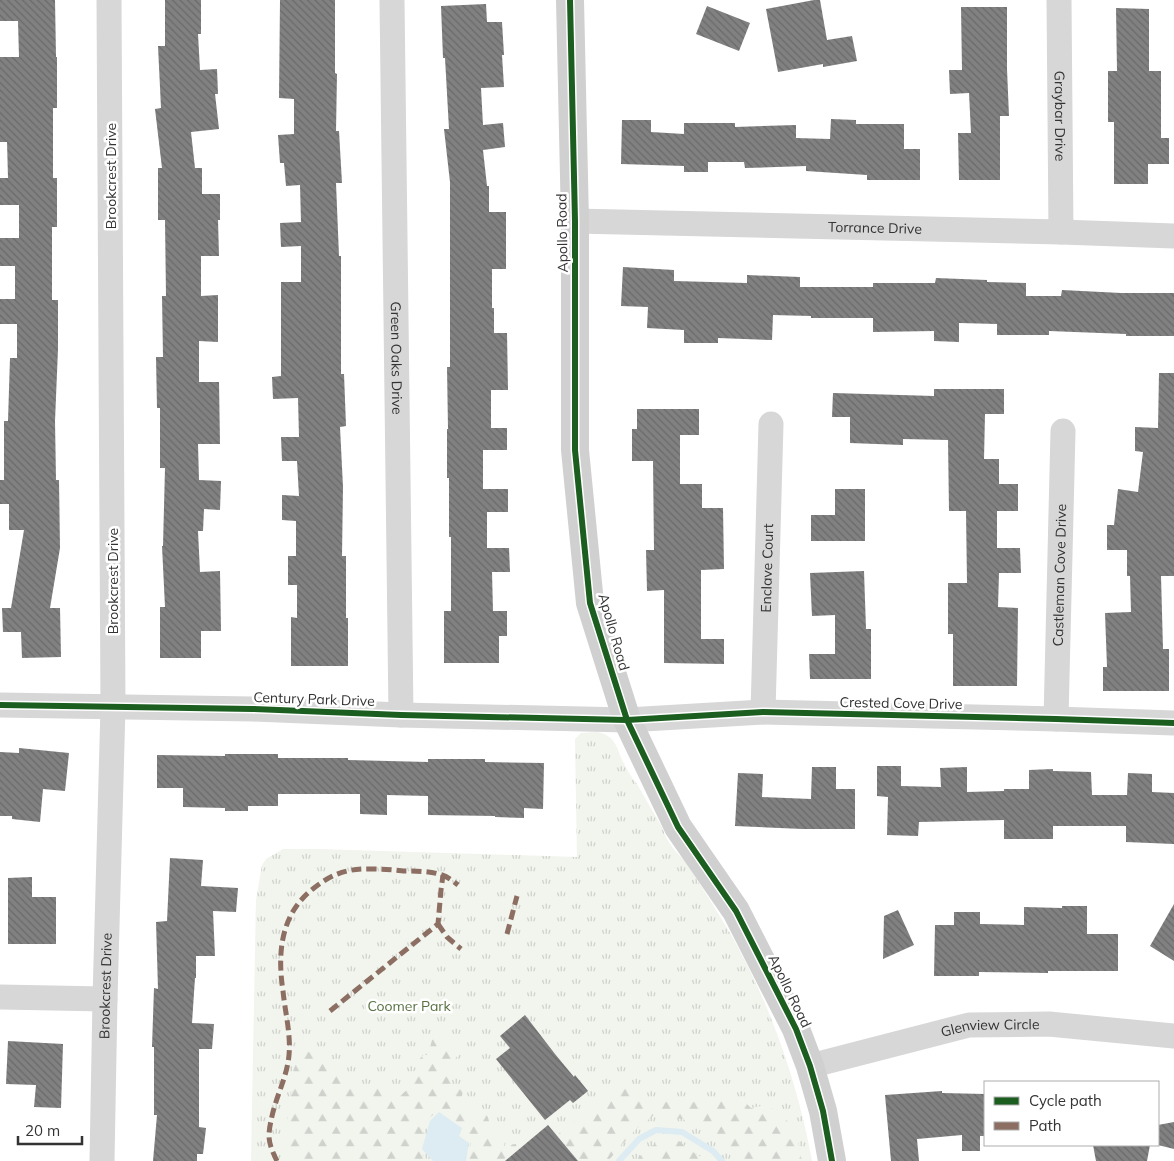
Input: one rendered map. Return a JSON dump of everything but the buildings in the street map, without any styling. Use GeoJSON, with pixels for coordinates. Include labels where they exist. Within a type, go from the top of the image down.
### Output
{"type":"FeatureCollection","features":[{"type":"Feature","properties":{"kind":"street","name":"Brookcrest Drive"},"geometry":{"type":"LineString","coordinates":[[102,1161],[113,707],[110,0]]}},
{"type":"Feature","properties":{"kind":"street","name":"Green Oaks Drive"},"geometry":{"type":"LineString","coordinates":[[392,0],[401,715]]}},
{"type":"Feature","properties":{"kind":"street","name":"Apollo Road"},"geometry":{"type":"LineString","coordinates":[[570,0],[575,221],[575,450],[590,603],[628,720],[678,827],[736,911],[796,1029],[810,1066],[823,1111],[832,1161]]}},
{"type":"Feature","properties":{"kind":"street","name":"Graybar Drive"},"geometry":{"type":"LineString","coordinates":[[1059,0],[1061,232]]}},
{"type":"Feature","properties":{"kind":"street","name":"Torrance Drive"},"geometry":{"type":"LineString","coordinates":[[575,221],[1174,236]]}},
{"type":"Feature","properties":{"kind":"street","name":"Enclave Court"},"geometry":{"type":"LineString","coordinates":[[764,712],[771,424]]}},
{"type":"Feature","properties":{"kind":"street","name":"Castleman Cove Drive"},"geometry":{"type":"LineString","coordinates":[[1056,719],[1063,431]]}},
{"type":"Feature","properties":{"kind":"street","name":"Century Park Drive"},"geometry":{"type":"LineString","coordinates":[[0,704],[628,720]]}},
{"type":"Feature","properties":{"kind":"street","name":"Crested Cove Drive"},"geometry":{"type":"LineString","coordinates":[[628,720],[764,712],[1174,723]]}},
{"type":"Feature","properties":{"kind":"street"},"geometry":{"type":"LineString","coordinates":[[0,997],[105,999]]}},
{"type":"Feature","properties":{"kind":"street","name":"Glenview Circle"},"geometry":{"type":"LineString","coordinates":[[810,1066],[969,1025],[1049,1024],[1174,1036]]}},
{"type":"Feature","properties":{"kind":"green space","name":"Coomer Park"},"geometry":{"type":"Polygon","coordinates":[[[597,732],[608,736],[614,742],[625,766],[669,842],[685,861],[723,921],[744,959],[767,1008],[786,1058],[801,1109],[812,1161],[251,1161],[256,900],[262,865],[266,859],[283,849],[577,857],[575,739],[581,733],[597,732]]]}},
{"type":"Feature","properties":{"kind":"green space"},"geometry":{"type":"Polygon","coordinates":[[[442,1036],[451,1038],[459,1054],[450,1064],[453,1074],[451,1085],[458,1087],[463,1092],[461,1099],[463,1108],[469,1113],[476,1111],[484,1113],[488,1117],[492,1131],[505,1141],[504,1146],[516,1144],[517,1149],[502,1161],[469,1161],[471,1143],[461,1135],[464,1128],[439,1110],[428,1119],[418,1150],[428,1161],[289,1161],[286,1156],[286,1128],[295,1066],[303,1053],[317,1050],[339,1062],[343,1079],[352,1087],[369,1090],[378,1085],[387,1084],[395,1087],[397,1093],[401,1095],[408,1089],[411,1074],[418,1068],[418,1061],[423,1055],[428,1055],[432,1040],[442,1036]]]}},
{"type":"Feature","properties":{"kind":"green space"},"geometry":{"type":"Polygon","coordinates":[[[623,1081],[648,1098],[658,1101],[694,1102],[741,1098],[751,1108],[767,1105],[790,1124],[798,1140],[802,1161],[740,1161],[722,1143],[683,1119],[654,1115],[635,1130],[608,1161],[578,1161],[557,1135],[623,1081]]]}},
{"type":"Feature","properties":{"kind":"green space"},"geometry":{"type":"Polygon","coordinates":[[[679,1141],[708,1161],[636,1161],[646,1150],[654,1145],[679,1141]]]}},
{"type":"Feature","properties":{"kind":"shaded area"},"geometry":{"type":"Polygon","coordinates":[[[439,1112],[462,1128],[459,1136],[469,1143],[466,1161],[433,1161],[422,1149],[430,1121],[439,1112]]]}},
{"type":"Feature","properties":{"kind":"waterway"},"geometry":{"type":"LineString","coordinates":[[619,1161],[639,1139],[656,1130],[682,1132],[713,1151],[722,1161]]}},
{"type":"Feature","properties":{"kind":"marked path"},"geometry":{"type":"LineString","coordinates":[[277,1161],[270,1142],[269,1130],[286,1072],[289,1047],[289,1031],[281,976],[281,948],[288,921],[294,909],[303,898],[321,883],[342,872],[357,869],[423,871],[442,875],[458,885]]}},
{"type":"Feature","properties":{"kind":"marked path"},"geometry":{"type":"LineString","coordinates":[[330,1011],[438,924],[443,875]]}},
{"type":"Feature","properties":{"kind":"marked path"},"geometry":{"type":"LineString","coordinates":[[507,934],[517,896]]}},
{"type":"Feature","properties":{"kind":"marked path"},"geometry":{"type":"LineString","coordinates":[[438,924],[447,937],[461,949]]}},
{"type":"Feature","properties":{"kind":"cycle path"},"geometry":{"type":"LineString","coordinates":[[570,0],[575,221],[575,450],[590,603],[627,720],[678,827],[736,911],[796,1029],[810,1066],[823,1111],[832,1161]]}},
{"type":"Feature","properties":{"kind":"cycle path"},"geometry":{"type":"LineString","coordinates":[[0,705],[253,709],[401,715],[627,720],[763,712],[1174,723]]}}]}
